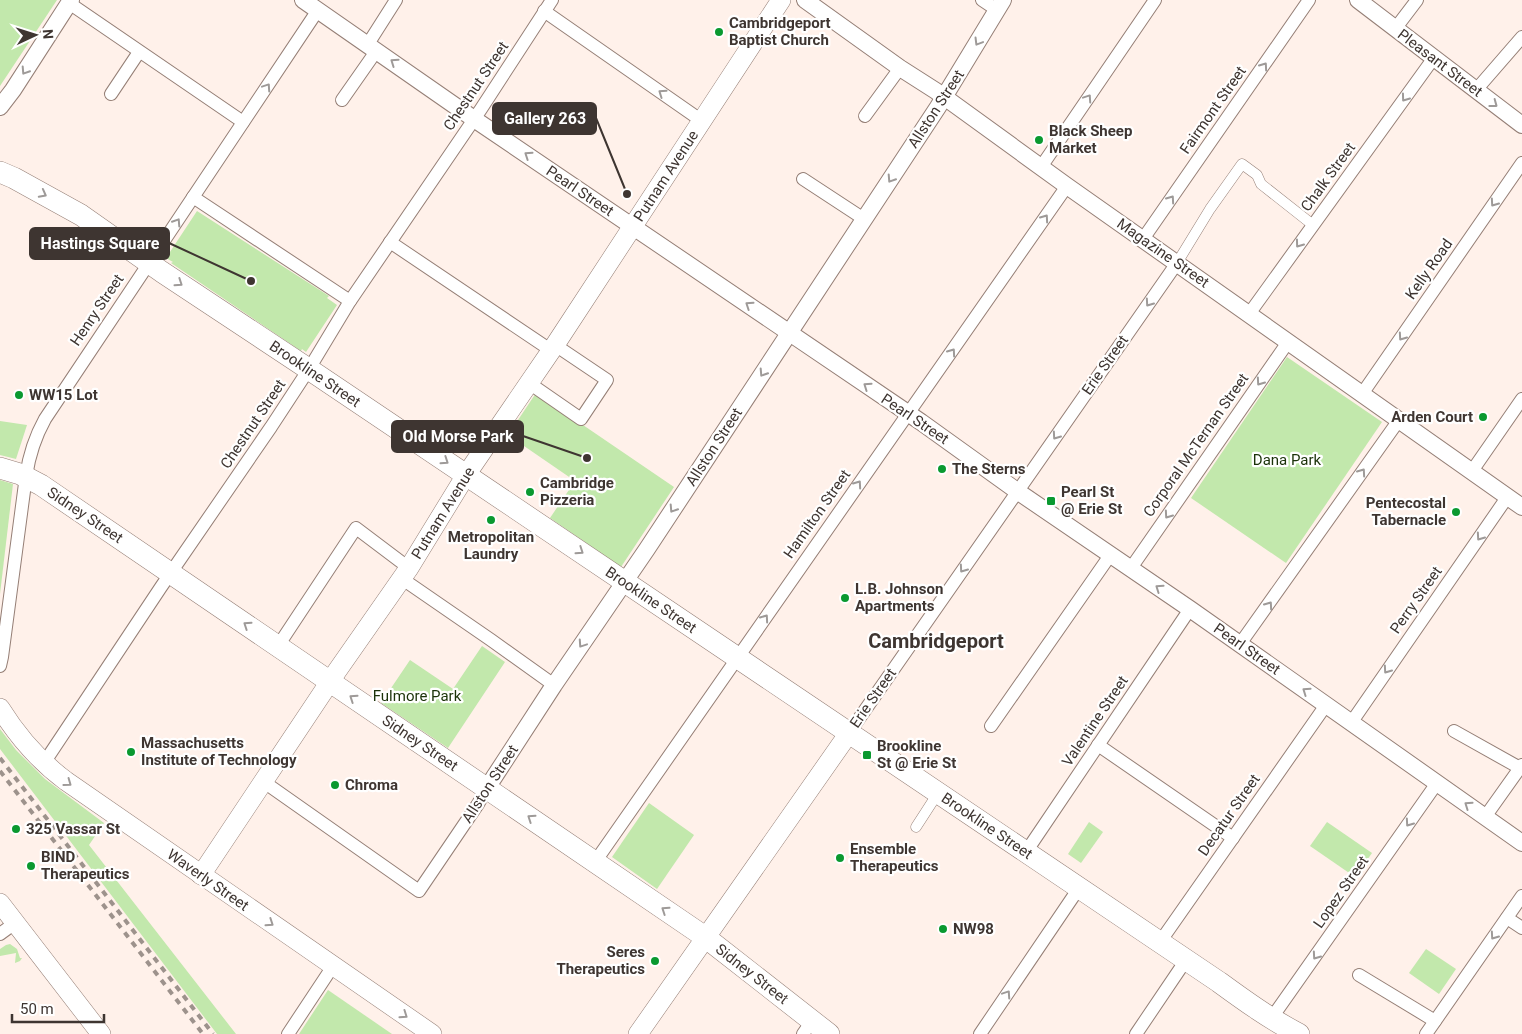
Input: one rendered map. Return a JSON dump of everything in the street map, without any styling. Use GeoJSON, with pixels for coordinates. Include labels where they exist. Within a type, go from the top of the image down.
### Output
{"type":"FeatureCollection","features":[{"type":"Feature","properties":{"kind":"main road","name":"Putnam Avenue"},"geometry":{"type":"LineString","coordinates":[[202,875],[405,573],[466,475],[554,348],[781,0]]}},
{"type":"Feature","properties":{"kind":"main road","name":"Brookline Street"},"geometry":{"type":"LineString","coordinates":[[0,172],[81,215],[1160,942],[1271,1019],[1299,1034]]}},
{"type":"Feature","properties":{"kind":"main road","name":"Sidney Street"},"geometry":{"type":"LineString","coordinates":[[0,468],[26,476],[41,485],[706,937],[815,1030]]}},
{"type":"Feature","properties":{"kind":"main road","name":"Waverly Street"},"geometry":{"type":"LineString","coordinates":[[0,708],[24,742],[44,763],[66,781],[430,1034]]}},
{"type":"Feature","properties":{"kind":"main road","name":"Erie Street"},"geometry":{"type":"LineString","coordinates":[[638,1034],[849,733]]}},
{"type":"Feature","properties":{"kind":"main road"},"geometry":{"type":"LineString","coordinates":[[0,903],[101,1034]]}},
{"type":"Feature","properties":{"kind":"street","name":"Pearl Street"},"geometry":{"type":"LineString","coordinates":[[303,0],[1111,554],[1522,843]]}},
{"type":"Feature","properties":{"kind":"street"},"geometry":{"type":"LineString","coordinates":[[342,100],[396,0]]}},
{"type":"Feature","properties":{"kind":"street","name":"Chestnut Street"},"geometry":{"type":"LineString","coordinates":[[44,763],[309,369],[350,302],[552,0]]}},
{"type":"Feature","properties":{"kind":"street","name":"Magazine Street"},"geometry":{"type":"LineString","coordinates":[[805,0],[1522,507]]}},
{"type":"Feature","properties":{"kind":"street"},"geometry":{"type":"LineString","coordinates":[[982,0],[1000,5]]}},
{"type":"Feature","properties":{"kind":"street"},"geometry":{"type":"LineString","coordinates":[[1041,167],[1155,0]]}},
{"type":"Feature","properties":{"kind":"street","name":"Fairmont Street"},"geometry":{"type":"LineString","coordinates":[[1144,239],[1310,0]]}},
{"type":"Feature","properties":{"kind":"street","name":"Pleasant Street"},"geometry":{"type":"LineString","coordinates":[[1358,0],[1522,125]]}},
{"type":"Feature","properties":{"kind":"street"},"geometry":{"type":"LineString","coordinates":[[1395,29],[1417,0]]}},
{"type":"Feature","properties":{"kind":"street"},"geometry":{"type":"LineString","coordinates":[[0,107],[70,1],[139,52],[243,122]]}},
{"type":"Feature","properties":{"kind":"street","name":"Allston Street"},"geometry":{"type":"LineString","coordinates":[[264,782],[419,891],[864,219],[944,97],[1000,5]]}},
{"type":"Feature","properties":{"kind":"street","name":"Henry Street"},"geometry":{"type":"LineString","coordinates":[[0,666],[26,476],[32,446],[45,419],[318,10]]}},
{"type":"Feature","properties":{"kind":"street"},"geometry":{"type":"LineString","coordinates":[[544,11],[702,121]]}},
{"type":"Feature","properties":{"kind":"street"},"geometry":{"type":"LineString","coordinates":[[1476,90],[1522,37]]}},
{"type":"Feature","properties":{"kind":"street"},"geometry":{"type":"LineString","coordinates":[[111,94],[139,52]]}},
{"type":"Feature","properties":{"kind":"street","name":"Chalk Street"},"geometry":{"type":"LineString","coordinates":[[1249,314],[1433,59]]}},
{"type":"Feature","properties":{"kind":"street"},"geometry":{"type":"LineString","coordinates":[[865,116],[900,68]]}},
{"type":"Feature","properties":{"kind":"street","name":"Kelly Road"},"geometry":{"type":"LineString","coordinates":[[1362,394],[1522,163]]}},
{"type":"Feature","properties":{"kind":"street"},"geometry":{"type":"LineString","coordinates":[[1177,263],[1210,209],[1242,164],[1257,175],[1261,184],[1313,225]]}},
{"type":"Feature","properties":{"kind":"street"},"geometry":{"type":"LineString","coordinates":[[803,179],[864,219]]}},
{"type":"Feature","properties":{"kind":"street","name":"Hamilton Street"},"geometry":{"type":"LineString","coordinates":[[595,862],[1068,186]]}},
{"type":"Feature","properties":{"kind":"street"},"geometry":{"type":"LineString","coordinates":[[193,197],[350,302]]}},
{"type":"Feature","properties":{"kind":"street"},"geometry":{"type":"LineString","coordinates":[[390,242],[607,380],[582,419],[529,383]]}},
{"type":"Feature","properties":{"kind":"street","name":"Erie Street"},"geometry":{"type":"LineString","coordinates":[[849,733],[1177,263]]}},
{"type":"Feature","properties":{"kind":"street","name":"Corporal McTernan Street"},"geometry":{"type":"LineString","coordinates":[[1131,568],[1288,342]]}},
{"type":"Feature","properties":{"kind":"street"},"geometry":{"type":"LineString","coordinates":[[1472,471],[1522,399]]}},
{"type":"Feature","properties":{"kind":"street"},"geometry":{"type":"LineString","coordinates":[[1240,644],[1399,420]]}},
{"type":"Feature","properties":{"kind":"street","name":"Perry Street"},"geometry":{"type":"LineString","coordinates":[[1351,723],[1508,496]]}},
{"type":"Feature","properties":{"kind":"street"},"geometry":{"type":"LineString","coordinates":[[278,646],[356,528],[405,573],[554,685]]}},
{"type":"Feature","properties":{"kind":"street"},"geometry":{"type":"LineString","coordinates":[[991,726],[1111,554]]}},
{"type":"Feature","properties":{"kind":"street","name":"Valentine Street"},"geometry":{"type":"LineString","coordinates":[[1026,852],[1190,609]]}},
{"type":"Feature","properties":{"kind":"street","name":"Decatur Street"},"geometry":{"type":"LineString","coordinates":[[1160,942],[1326,705]]}},
{"type":"Feature","properties":{"kind":"street"},"geometry":{"type":"LineString","coordinates":[[1454,731],[1521,767],[1485,817]]}},
{"type":"Feature","properties":{"kind":"street"},"geometry":{"type":"LineString","coordinates":[[1098,745],[1232,838]]}},
{"type":"Feature","properties":{"kind":"street","name":"Lopez Street"},"geometry":{"type":"LineString","coordinates":[[1271,1019],[1437,783]]}},
{"type":"Feature","properties":{"kind":"street"},"geometry":{"type":"LineString","coordinates":[[916,827],[938,793]]}},
{"type":"Feature","properties":{"kind":"street"},"geometry":{"type":"LineString","coordinates":[[980,1034],[1080,888]]}},
{"type":"Feature","properties":{"kind":"street"},"geometry":{"type":"LineString","coordinates":[[1426,1034],[1522,896]]}},
{"type":"Feature","properties":{"kind":"street"},"geometry":{"type":"LineString","coordinates":[[1507,918],[1522,928]]}},
{"type":"Feature","properties":{"kind":"street"},"geometry":{"type":"LineString","coordinates":[[0,934],[15,923]]}},
{"type":"Feature","properties":{"kind":"street"},"geometry":{"type":"LineString","coordinates":[[1136,1034],[1186,960]]}},
{"type":"Feature","properties":{"kind":"street"},"geometry":{"type":"LineString","coordinates":[[288,1034],[333,966]]}},
{"type":"Feature","properties":{"kind":"street"},"geometry":{"type":"LineString","coordinates":[[1359,975],[1435,1021]]}},
{"type":"Feature","properties":{"kind":"green space"},"geometry":{"type":"Polygon","coordinates":[[[0,0],[57,0],[0,86],[0,0]]]}},
{"type":"Feature","properties":{"kind":"green space"},"geometry":{"type":"Polygon","coordinates":[[[197,211],[329,296],[327,298],[337,305],[306,352],[302,349],[301,351],[166,258],[197,211]]]}},
{"type":"Feature","properties":{"kind":"green space","name":"Dana Park"},"geometry":{"type":"Polygon","coordinates":[[[1287,357],[1382,422],[1286,563],[1191,498],[1287,357]]]}},
{"type":"Feature","properties":{"kind":"green space"},"geometry":{"type":"Polygon","coordinates":[[[536,393],[674,487],[621,567],[550,518],[575,481],[508,435],[536,393]]]}},
{"type":"Feature","properties":{"kind":"green space"},"geometry":{"type":"Polygon","coordinates":[[[0,421],[27,425],[16,459],[0,455],[0,421]]]}},
{"type":"Feature","properties":{"kind":"green space"},"geometry":{"type":"Polygon","coordinates":[[[0,480],[13,484],[0,594],[0,480]]]}},
{"type":"Feature","properties":{"kind":"green space","name":"Fulmore Park"},"geometry":{"type":"Polygon","coordinates":[[[482,646],[505,662],[448,748],[381,703],[410,660],[453,689],[482,646]]]}},
{"type":"Feature","properties":{"kind":"green space"},"geometry":{"type":"Polygon","coordinates":[[[0,729],[16,750],[45,779],[104,823],[89,845],[236,1034],[217,1034],[0,749],[0,729]]]}},
{"type":"Feature","properties":{"kind":"green space"},"geometry":{"type":"Polygon","coordinates":[[[649,803],[694,835],[657,889],[612,857],[649,803]]]}},
{"type":"Feature","properties":{"kind":"green space"},"geometry":{"type":"Polygon","coordinates":[[[1089,822],[1103,832],[1081,863],[1068,854],[1089,822]]]}},
{"type":"Feature","properties":{"kind":"green space"},"geometry":{"type":"Polygon","coordinates":[[[1327,822],[1372,853],[1355,877],[1310,846],[1327,822]]]}},
{"type":"Feature","properties":{"kind":"green space"},"geometry":{"type":"Polygon","coordinates":[[[10,944],[17,949],[20,958],[22,958],[20,961],[15,963],[16,953],[0,956],[0,949],[10,944]]]}},
{"type":"Feature","properties":{"kind":"green space"},"geometry":{"type":"Polygon","coordinates":[[[1426,949],[1456,969],[1439,994],[1409,973],[1426,949]]]}},
{"type":"Feature","properties":{"kind":"green space"},"geometry":{"type":"Polygon","coordinates":[[[328,990],[392,1034],[299,1034],[328,990]]]}},
{"type":"Feature","properties":{"kind":"railway"},"geometry":{"type":"LineString","coordinates":[[0,758],[213,1034]]}},
{"type":"Feature","properties":{"kind":"railway"},"geometry":{"type":"LineString","coordinates":[[0,771],[203,1034]]}},
{"type":"Feature","properties":{"kind":"place","name":"Cambridgeport Baptist Church"},"geometry":{"type":"Point","coordinates":[719,32]}},
{"type":"Feature","properties":{"kind":"place","name":"Black Sheep Market"},"geometry":{"type":"Point","coordinates":[1039,140]}},
{"type":"Feature","properties":{"kind":"place","name":"Gallery 263"},"geometry":{"type":"Point","coordinates":[627,194]}},
{"type":"Feature","properties":{"kind":"place","name":"Hastings Square"},"geometry":{"type":"Point","coordinates":[251,281]}},
{"type":"Feature","properties":{"kind":"place","name":"WW15 Lot"},"geometry":{"type":"Point","coordinates":[19,395]}},
{"type":"Feature","properties":{"kind":"place","name":"Arden Court"},"geometry":{"type":"Point","coordinates":[1483,417]}},
{"type":"Feature","properties":{"kind":"place","name":"Old Morse Park"},"geometry":{"type":"Point","coordinates":[587,458]}},
{"type":"Feature","properties":{"kind":"place","name":"The Sterns"},"geometry":{"type":"Point","coordinates":[942,469]}},
{"type":"Feature","properties":{"kind":"place","name":"Cambridge Pizzeria"},"geometry":{"type":"Point","coordinates":[530,492]}},
{"type":"Feature","properties":{"kind":"place","name":"Pearl St @ Erie St"},"geometry":{"type":"Point","coordinates":[1051,501]}},
{"type":"Feature","properties":{"kind":"place","name":"Pentecostal Tabernacle"},"geometry":{"type":"Point","coordinates":[1456,512]}},
{"type":"Feature","properties":{"kind":"place","name":"Metropolitan Laundry"},"geometry":{"type":"Point","coordinates":[491,520]}},
{"type":"Feature","properties":{"kind":"place","name":"L.B. Johnson Apartments"},"geometry":{"type":"Point","coordinates":[845,598]}},
{"type":"Feature","properties":{"kind":"place","name":"Massachusetts Institute of Technology"},"geometry":{"type":"Point","coordinates":[131,752]}},
{"type":"Feature","properties":{"kind":"place","name":"Brookline St @ Erie St"},"geometry":{"type":"Point","coordinates":[867,755]}},
{"type":"Feature","properties":{"kind":"place","name":"Chroma"},"geometry":{"type":"Point","coordinates":[335,785]}},
{"type":"Feature","properties":{"kind":"place","name":"325 Vassar St"},"geometry":{"type":"Point","coordinates":[16,829]}},
{"type":"Feature","properties":{"kind":"place","name":"Ensemble Therapeutics"},"geometry":{"type":"Point","coordinates":[840,858]}},
{"type":"Feature","properties":{"kind":"place","name":"BIND Therapeutics"},"geometry":{"type":"Point","coordinates":[31,866]}},
{"type":"Feature","properties":{"kind":"place","name":"NW98"},"geometry":{"type":"Point","coordinates":[943,929]}},
{"type":"Feature","properties":{"kind":"place","name":"Seres Therapeutics"},"geometry":{"type":"Point","coordinates":[655,961]}},
{"type":"Feature","properties":{"kind":"district","name":"Cambridgeport"},"geometry":{"type":"Point","coordinates":[936,641]}}]}
